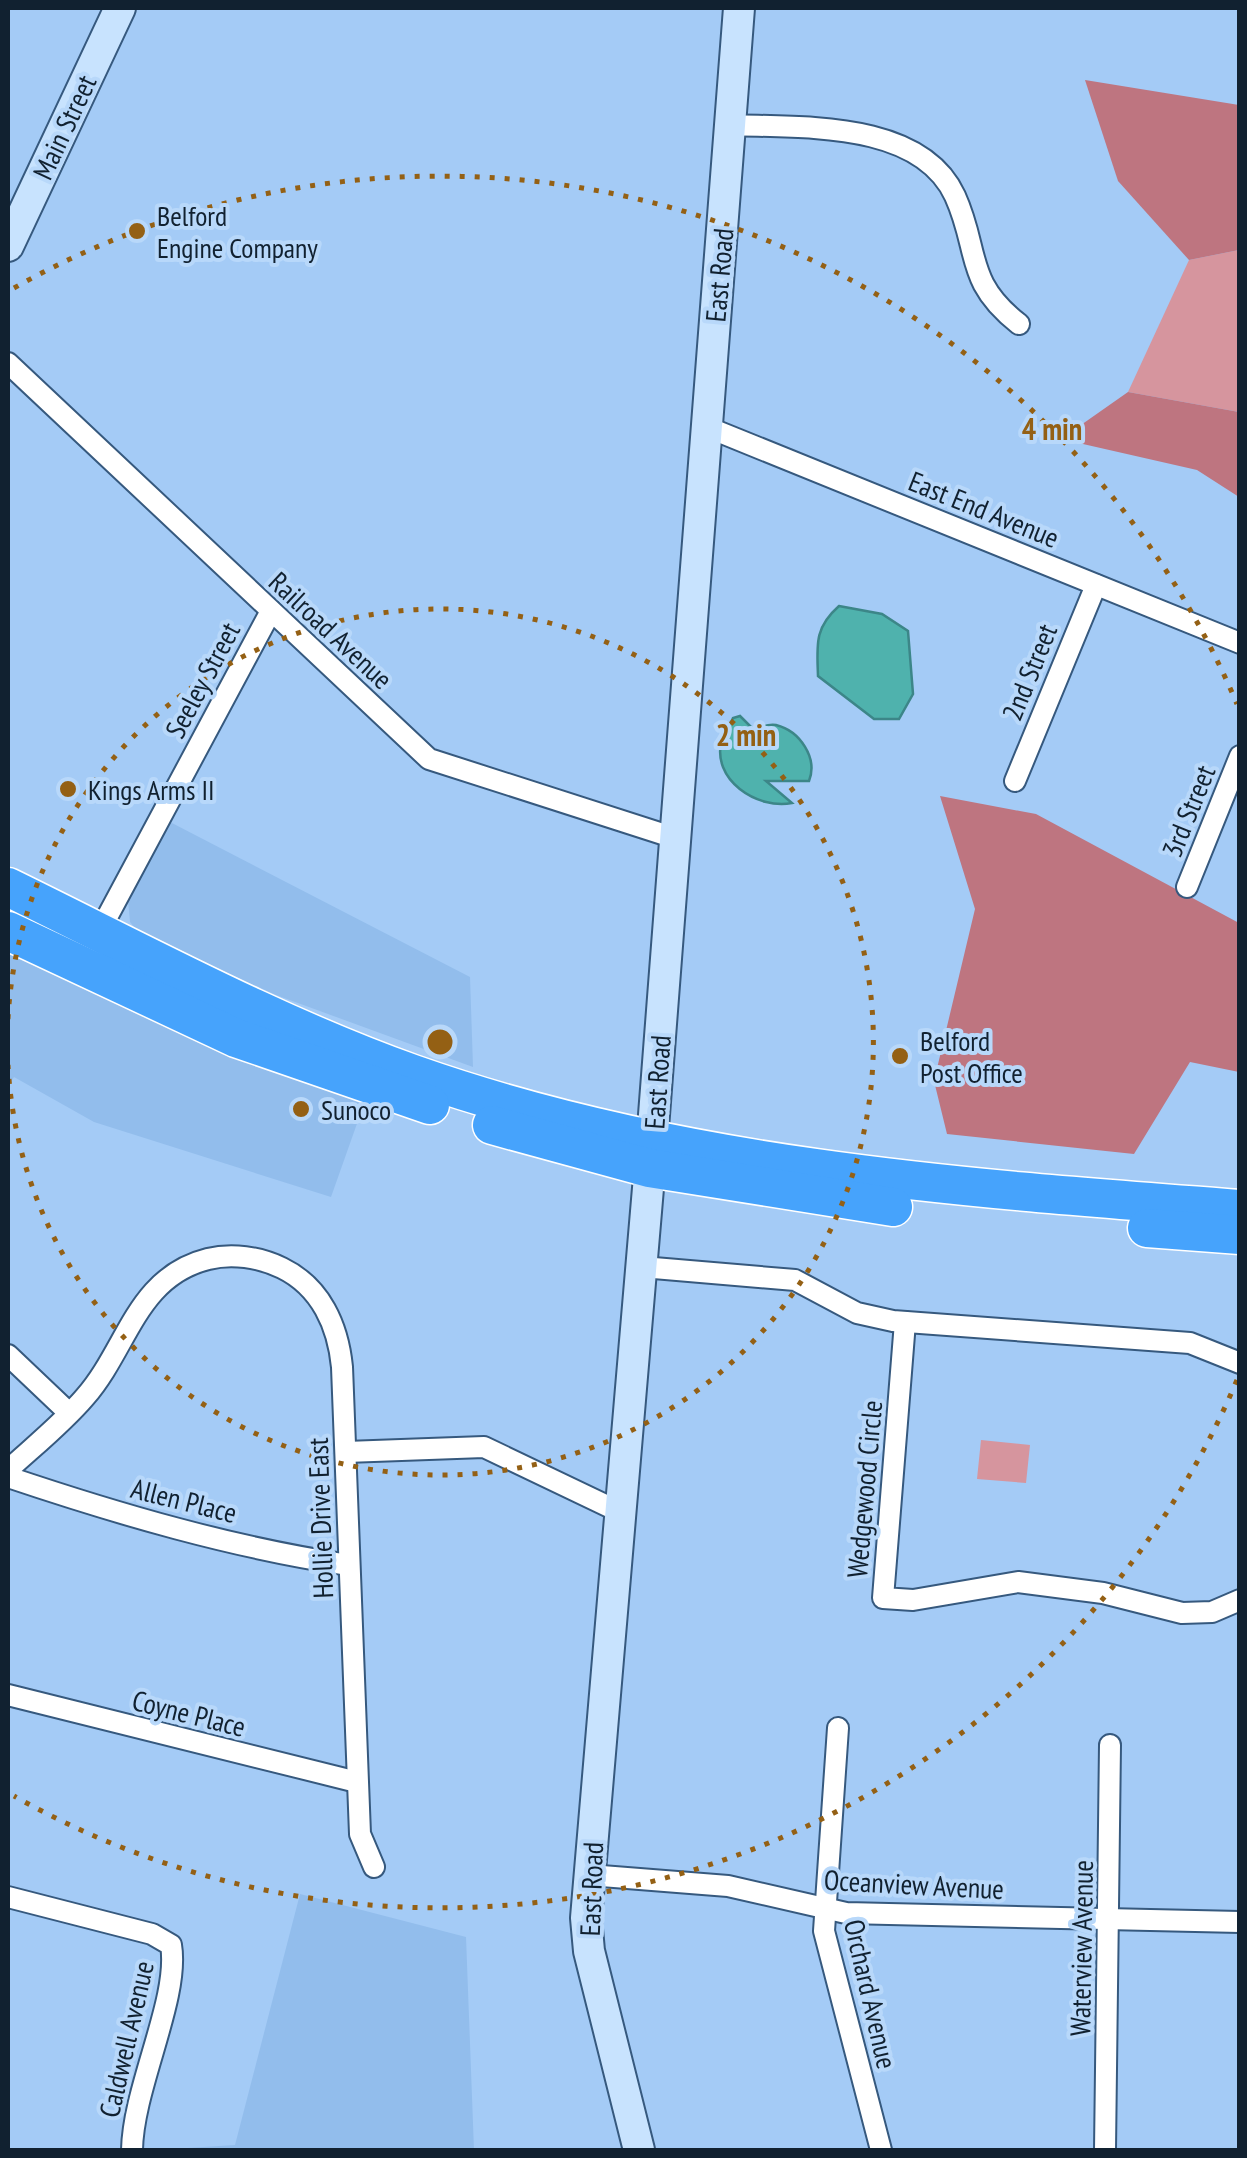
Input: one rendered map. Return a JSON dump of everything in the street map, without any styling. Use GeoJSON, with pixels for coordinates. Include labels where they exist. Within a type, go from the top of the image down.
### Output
{"type":"FeatureCollection","features":[{"type":"Feature","properties":{"kind":"highway"},"geometry":{"type":"LineString","coordinates":[[12,884],[98,934],[411,1073],[651,1154],[934,1186],[1240,1209]]}},
{"type":"Feature","properties":{"kind":"highway"},"geometry":{"type":"LineString","coordinates":[[8,931],[236,1038],[459,1115],[909,1208],[1240,1235]]}},
{"type":"Feature","properties":{"kind":"street","name":"Main Street"},"geometry":{"type":"LineString","coordinates":[[8,246],[120,8]]}},
{"type":"Feature","properties":{"kind":"street","name":"East Road"},"geometry":{"type":"LineString","coordinates":[[640,2150],[589,1951],[589,1875],[642,1267],[739,8]]}},
{"type":"Feature","properties":{"kind":"street"},"geometry":{"type":"LineString","coordinates":[[730,125],[858,135],[918,152],[955,194],[975,272],[996,306],[1019,324]]}},
{"type":"Feature","properties":{"kind":"street","name":"Railroad Avenue"},"geometry":{"type":"LineString","coordinates":[[8,362],[429,759],[675,838]]}},
{"type":"Feature","properties":{"kind":"street","name":"East End Avenue"},"geometry":{"type":"LineString","coordinates":[[707,428],[1240,643]]}},
{"type":"Feature","properties":{"kind":"street","name":"2nd Street"},"geometry":{"type":"LineString","coordinates":[[1015,781],[1096,585]]}},
{"type":"Feature","properties":{"kind":"street","name":"Seeley Street"},"geometry":{"type":"LineString","coordinates":[[98,934],[270,611]]}},
{"type":"Feature","properties":{"kind":"street","name":"3rd Street"},"geometry":{"type":"LineString","coordinates":[[1187,886],[1240,756]]}},
{"type":"Feature","properties":{"kind":"street","name":"Hollie Drive East"},"geometry":{"type":"LineString","coordinates":[[68,1412],[86,1397],[153,1290],[172,1273],[228,1256],[276,1265],[301,1280],[320,1300],[340,1350],[357,1782],[362,1844],[374,1867]]}},
{"type":"Feature","properties":{"kind":"street"},"geometry":{"type":"LineString","coordinates":[[642,1267],[795,1280],[858,1313],[905,1322],[1190,1343],[1240,1363]]}},
{"type":"Feature","properties":{"kind":"street","name":"Wedgewood Circle"},"geometry":{"type":"LineString","coordinates":[[905,1322],[883,1598],[913,1600],[1018,1582],[1103,1594],[1182,1613],[1212,1612],[1240,1600]]}},
{"type":"Feature","properties":{"kind":"street"},"geometry":{"type":"LineString","coordinates":[[8,1355],[68,1412],[8,1474]]}},
{"type":"Feature","properties":{"kind":"street"},"geometry":{"type":"LineString","coordinates":[[346,1452],[484,1447],[622,1513]]}},
{"type":"Feature","properties":{"kind":"street","name":"Allen Place"},"geometry":{"type":"LineString","coordinates":[[8,1474],[115,1510],[302,1558],[349,1566]]}},
{"type":"Feature","properties":{"kind":"street","name":"Coyne Place"},"geometry":{"type":"LineString","coordinates":[[8,1695],[357,1782]]}},
{"type":"Feature","properties":{"kind":"street","name":"Orchard Avenue"},"geometry":{"type":"LineString","coordinates":[[838,1728],[825,1940],[881,2150]]}},
{"type":"Feature","properties":{"kind":"street","name":"Waterview Avenue"},"geometry":{"type":"LineString","coordinates":[[1105,2150],[1110,1745]]}},
{"type":"Feature","properties":{"kind":"street","name":"Oceanview Avenue"},"geometry":{"type":"LineString","coordinates":[[589,1875],[728,1886],[825,1910],[1240,1922]]}},
{"type":"Feature","properties":{"kind":"street","name":"Caldwell Avenue"},"geometry":{"type":"LineString","coordinates":[[8,1897],[168,1940],[173,1956],[171,1974],[135,2110],[132,2150]]}},
{"type":"Feature","properties":{"kind":"shaded area"},"geometry":{"type":"Polygon","coordinates":[[[1085,80],[1239,105],[1239,250],[1189,260],[1118,181],[1085,80]]]}},
{"type":"Feature","properties":{"kind":"shaded area"},"geometry":{"type":"Polygon","coordinates":[[[1239,250],[1239,412],[1128,392],[1189,260],[1239,250]]]}},
{"type":"Feature","properties":{"kind":"shaded area"},"geometry":{"type":"Polygon","coordinates":[[[1128,392],[1239,412],[1239,497],[1197,470],[1061,439],[1128,392]]]}},
{"type":"Feature","properties":{"kind":"shaded area"},"geometry":{"type":"Polygon","coordinates":[[[839,606],[882,614],[908,631],[913,694],[899,719],[874,719],[818,676],[821,630],[839,606]]]}},
{"type":"Feature","properties":{"kind":"shaded area"},"geometry":{"type":"Polygon","coordinates":[[[740,716],[753,729],[773,725],[785,728],[805,747],[811,763],[809,781],[766,781],[792,803],[765,802],[752,797],[730,779],[720,754],[722,739],[733,718],[740,716]]]}},
{"type":"Feature","properties":{"kind":"shaded area"},"geometry":{"type":"Polygon","coordinates":[[[940,796],[1036,814],[1239,923],[1239,1072],[1190,1062],[1134,1154],[947,1134],[934,1081],[975,909],[940,796]]]}},
{"type":"Feature","properties":{"kind":"shaded area"},"geometry":{"type":"Polygon","coordinates":[[[170,822],[470,977],[473,1067],[276,995],[139,933],[130,922],[128,900],[170,822]]]}},
{"type":"Feature","properties":{"kind":"shaded area"},"geometry":{"type":"Polygon","coordinates":[[[8,947],[365,1101],[331,1197],[94,1122],[14,1077],[8,1086],[8,947]]]}},
{"type":"Feature","properties":{"kind":"shaded area"},"geometry":{"type":"Polygon","coordinates":[[[981,1440],[1030,1445],[1026,1483],[977,1479],[981,1440]]]}},
{"type":"Feature","properties":{"kind":"shaded area"},"geometry":{"type":"Polygon","coordinates":[[[300,1894],[466,1937],[474,2150],[156,2150],[235,2145],[300,1894]]]}},
{"type":"Feature","properties":{"kind":"place","name":"Belford Engine Company"},"geometry":{"type":"Point","coordinates":[137,231]}},
{"type":"Feature","properties":{"kind":"place","name":"Kings Arms II"},"geometry":{"type":"Point","coordinates":[68,789]}},
{"type":"Feature","properties":{"kind":"place","name":"Belford Post Office"},"geometry":{"type":"Point","coordinates":[900,1056]}},
{"type":"Feature","properties":{"kind":"place","name":"Sunoco"},"geometry":{"type":"Point","coordinates":[301,1109]}}]}
